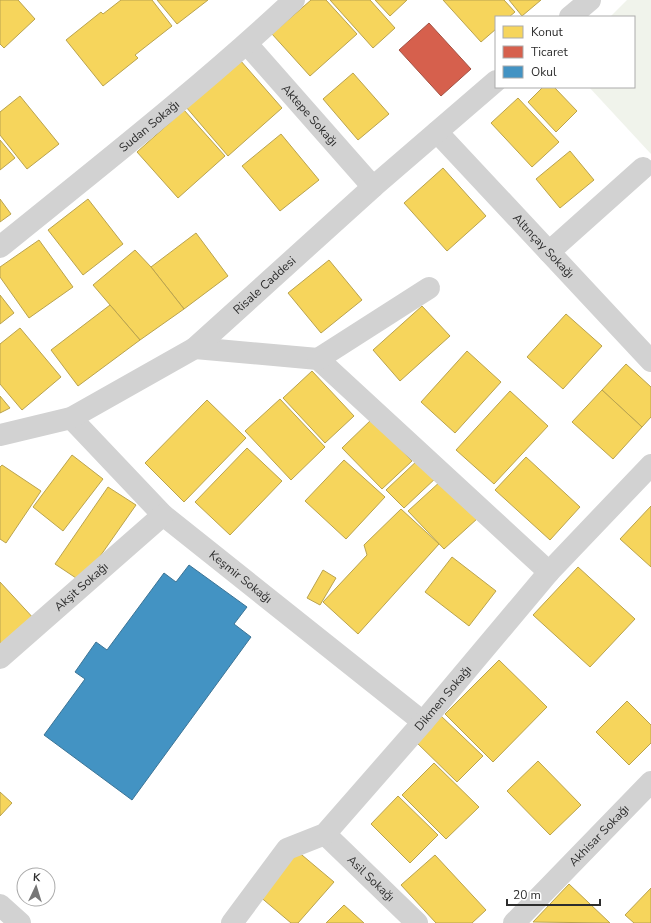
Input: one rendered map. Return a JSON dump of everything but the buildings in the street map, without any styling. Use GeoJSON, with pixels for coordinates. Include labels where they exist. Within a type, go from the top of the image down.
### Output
{"type":"FeatureCollection","features":[{"type":"Feature","properties":{"kind":"street","name":"Sudan Sokağı"},"geometry":{"type":"LineString","coordinates":[[0,247],[176,104],[247,44],[294,0]]}},
{"type":"Feature","properties":{"kind":"street"},"geometry":{"type":"LineString","coordinates":[[571,16],[590,0]]}},
{"type":"Feature","properties":{"kind":"street","name":"Aktepe Sokağı"},"geometry":{"type":"LineString","coordinates":[[247,44],[373,187]]}},
{"type":"Feature","properties":{"kind":"street","name":"Risale Caddesi"},"geometry":{"type":"LineString","coordinates":[[0,435],[71,418],[196,348],[373,187],[495,82]]}},
{"type":"Feature","properties":{"kind":"street","name":"Altınçay Sokağı"},"geometry":{"type":"LineString","coordinates":[[437,132],[651,361]]}},
{"type":"Feature","properties":{"kind":"street"},"geometry":{"type":"LineString","coordinates":[[549,252],[643,168]]}},
{"type":"Feature","properties":{"kind":"street"},"geometry":{"type":"LineString","coordinates":[[196,348],[318,358],[428,288]]}},
{"type":"Feature","properties":{"kind":"street"},"geometry":{"type":"LineString","coordinates":[[318,358],[549,572]]}},
{"type":"Feature","properties":{"kind":"street","name":"Keşmir Sokağı"},"geometry":{"type":"LineString","coordinates":[[71,418],[162,515],[423,722]]}},
{"type":"Feature","properties":{"kind":"street","name":"Dikmen Sokağı"},"geometry":{"type":"LineString","coordinates":[[232,923],[287,849],[325,834],[423,722],[549,572],[651,465]]}},
{"type":"Feature","properties":{"kind":"street","name":"Akşit Sokağı"},"geometry":{"type":"LineString","coordinates":[[0,658],[162,515]]}},
{"type":"Feature","properties":{"kind":"street","name":"Akhisar Sokağı"},"geometry":{"type":"LineString","coordinates":[[514,923],[651,782]]}},
{"type":"Feature","properties":{"kind":"street","name":"Asil Sokağı"},"geometry":{"type":"LineString","coordinates":[[325,834],[417,923]]}},
{"type":"Feature","properties":{"kind":"street"},"geometry":{"type":"LineString","coordinates":[[0,905],[20,923]]}},
{"type":"Feature","properties":{"kind":"shaded area"},"geometry":{"type":"Polygon","coordinates":[[[627,0],[651,0],[651,154],[590,88],[635,88],[635,16],[611,16],[627,0]]]}}]}
